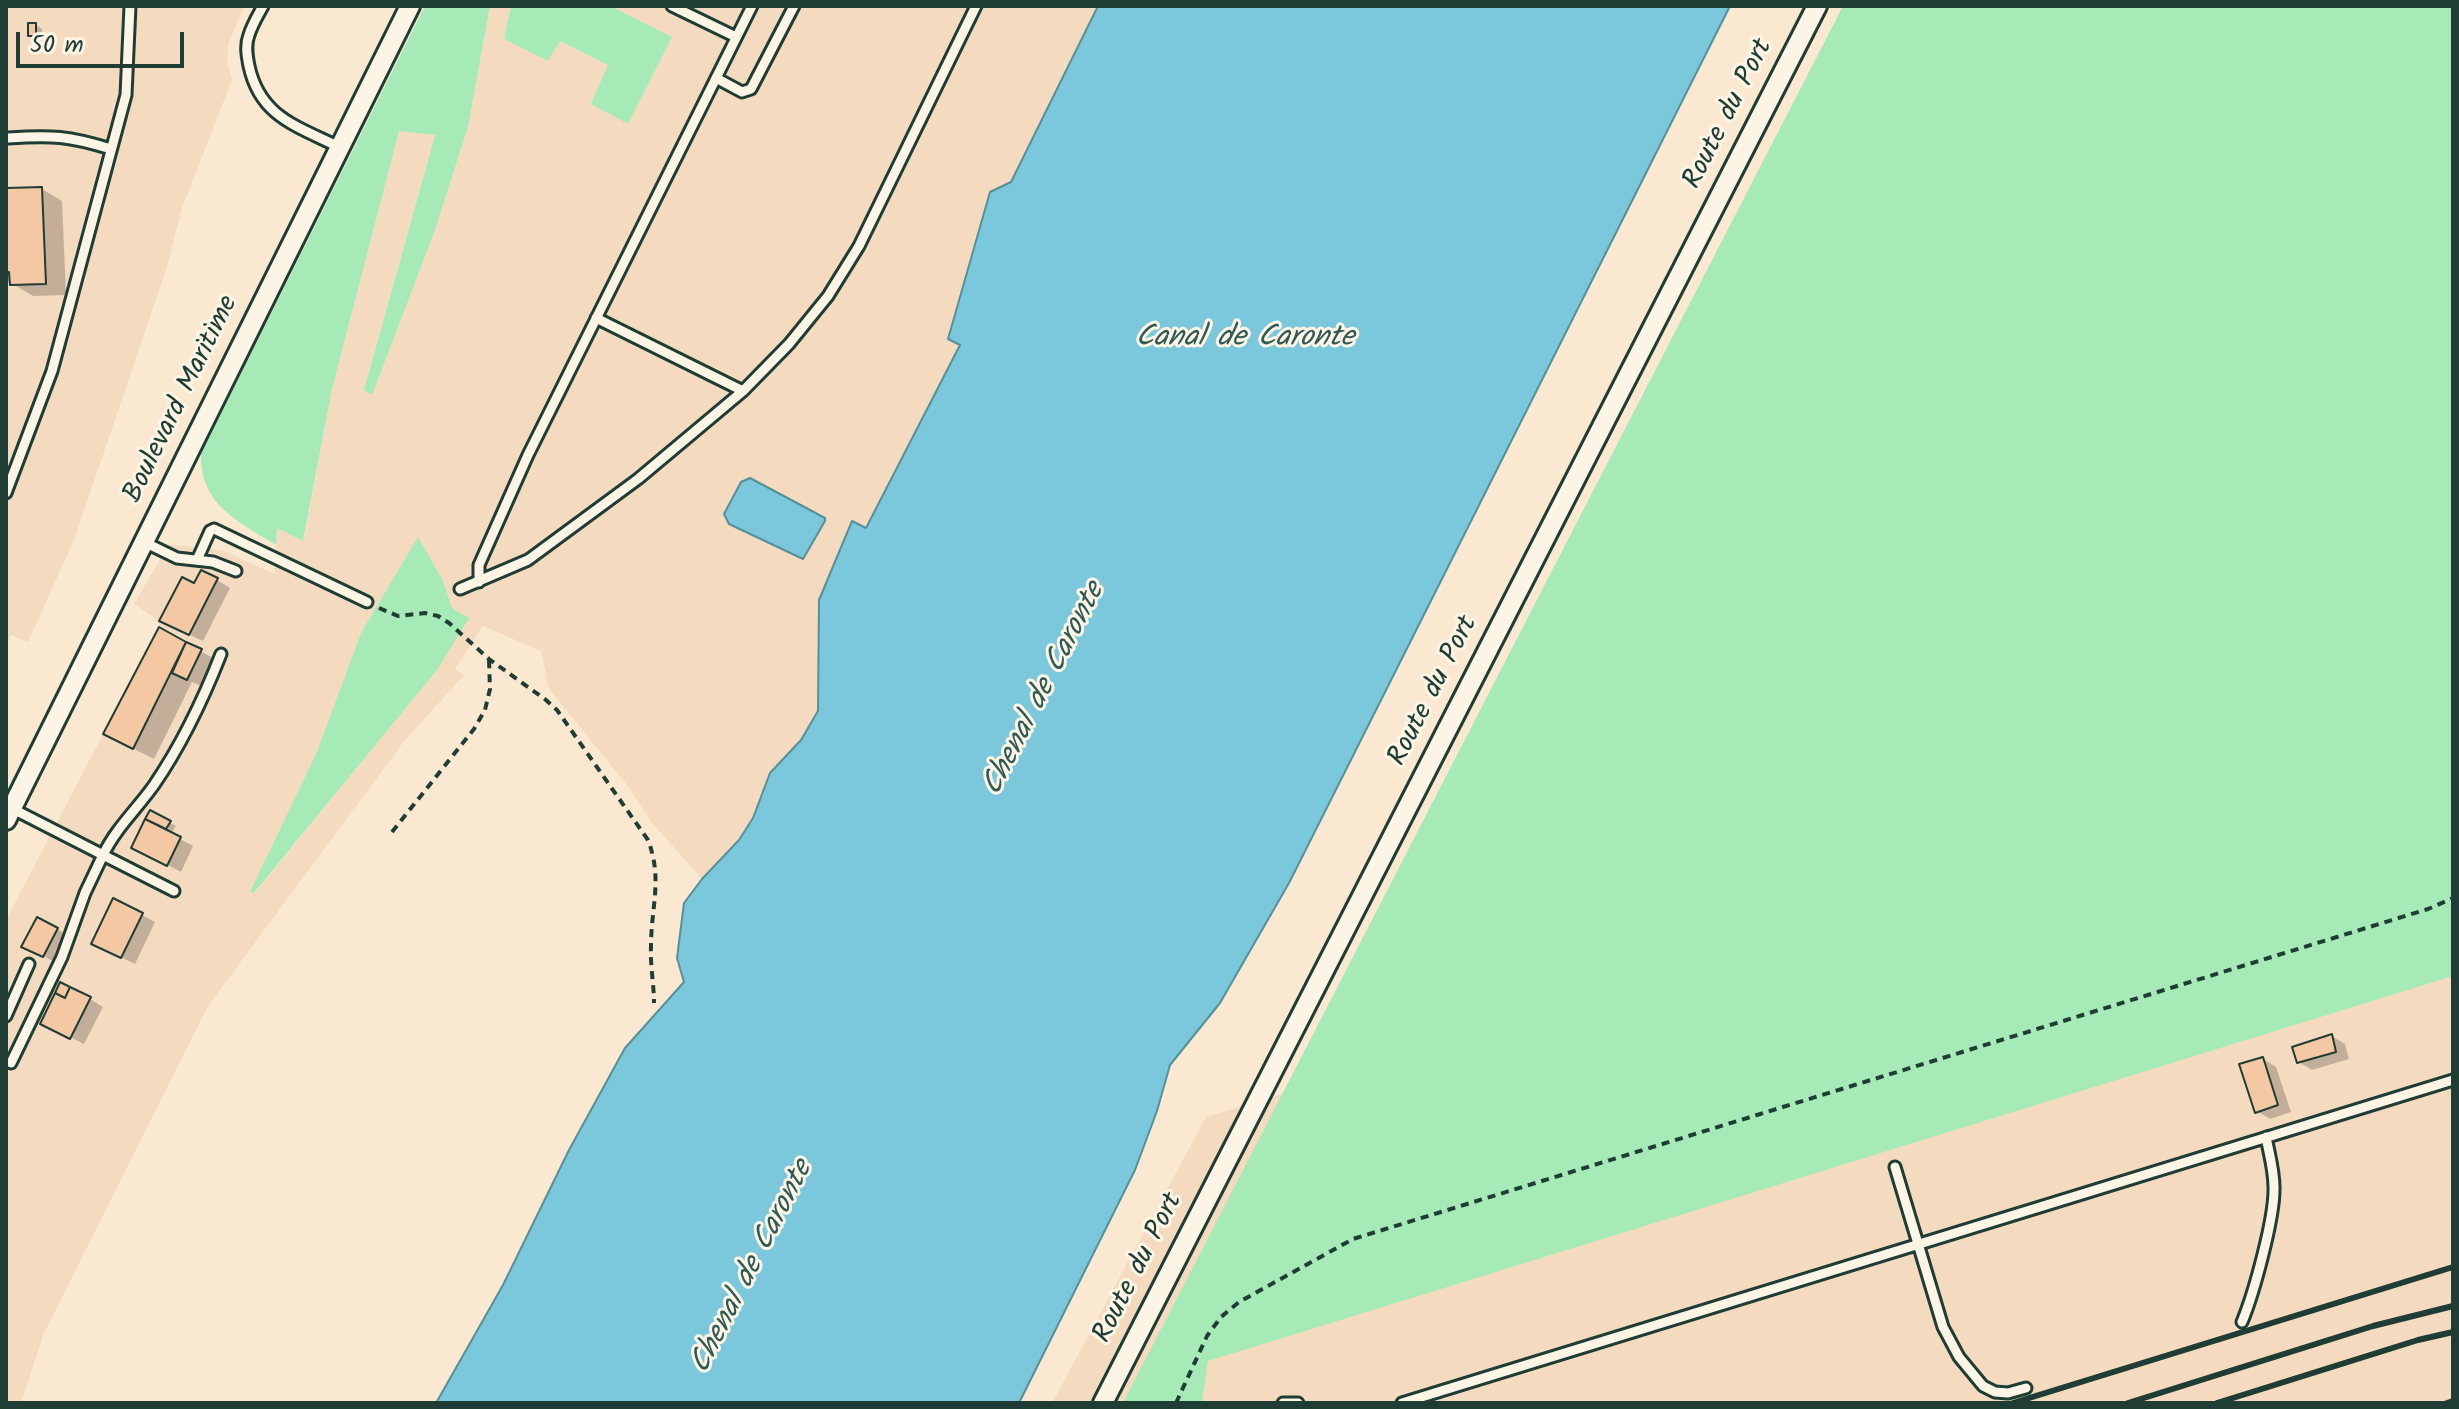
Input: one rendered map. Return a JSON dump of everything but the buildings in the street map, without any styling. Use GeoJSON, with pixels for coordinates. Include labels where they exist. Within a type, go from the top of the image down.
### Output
{"type":"FeatureCollection","features":[{"type":"Feature","properties":{"kind":"street","name":"Boulevard Maritime"},"geometry":{"type":"LineString","coordinates":[[8,814],[410,6]]}},
{"type":"Feature","properties":{"kind":"street","name":"Route du Port"},"geometry":{"type":"LineString","coordinates":[[1103,1403],[1817,6]]}},
{"type":"Feature","properties":{"kind":"lane"},"geometry":{"type":"LineString","coordinates":[[6,493],[52,371],[126,95],[132,6]]}},
{"type":"Feature","properties":{"kind":"lane"},"geometry":{"type":"LineString","coordinates":[[263,6],[248,37],[247,54],[257,93],[268,108],[281,118],[339,147]]}},
{"type":"Feature","properties":{"kind":"lane"},"geometry":{"type":"LineString","coordinates":[[672,6],[736,37]]}},
{"type":"Feature","properties":{"kind":"lane"},"geometry":{"type":"LineString","coordinates":[[479,582],[479,565],[528,455],[752,6]]}},
{"type":"Feature","properties":{"kind":"lane"},"geometry":{"type":"LineString","coordinates":[[716,78],[742,92],[751,89],[794,6]]}},
{"type":"Feature","properties":{"kind":"lane"},"geometry":{"type":"LineString","coordinates":[[460,589],[528,560],[638,479],[743,391],[789,344],[828,296],[859,246],[976,6]]}},
{"type":"Feature","properties":{"kind":"lane"},"geometry":{"type":"LineString","coordinates":[[8,138],[55,135],[111,149]]}},
{"type":"Feature","properties":{"kind":"lane"},"geometry":{"type":"LineString","coordinates":[[596,318],[743,391]]}},
{"type":"Feature","properties":{"kind":"lane"},"geometry":{"type":"LineString","coordinates":[[197,560],[210,531],[214,529],[367,602]]}},
{"type":"Feature","properties":{"kind":"lane"},"geometry":{"type":"LineString","coordinates":[[144,542],[177,558],[213,562],[236,571]]}},
{"type":"Feature","properties":{"kind":"lane"},"geometry":{"type":"LineString","coordinates":[[6,1074],[8,1062],[62,957],[85,893],[111,838],[153,786],[200,709],[221,654]]}},
{"type":"Feature","properties":{"kind":"lane"},"geometry":{"type":"LineString","coordinates":[[8,814],[103,855],[174,891]]}},
{"type":"Feature","properties":{"kind":"lane"},"geometry":{"type":"LineString","coordinates":[[6,1016],[29,964]]}},
{"type":"Feature","properties":{"kind":"lane"},"geometry":{"type":"LineString","coordinates":[[1402,1403],[2453,1080]]}},
{"type":"Feature","properties":{"kind":"lane"},"geometry":{"type":"LineString","coordinates":[[2242,1322],[2253,1293],[2273,1202],[2273,1177],[2266,1137]]}},
{"type":"Feature","properties":{"kind":"lane"},"geometry":{"type":"LineString","coordinates":[[1895,1167],[1943,1327],[1969,1372],[1983,1386],[1995,1392],[2008,1393],[2026,1388]]}},
{"type":"Feature","properties":{"kind":"lane"},"geometry":{"type":"LineString","coordinates":[[1283,1403],[1298,1403]]}},
{"type":"Feature","properties":{"kind":"path"},"geometry":{"type":"LineString","coordinates":[[367,602],[398,616],[425,613],[438,616],[557,710],[648,840],[655,859],[657,877],[651,947],[654,1003]]}},
{"type":"Feature","properties":{"kind":"path"},"geometry":{"type":"LineString","coordinates":[[392,832],[474,729],[485,710],[490,689],[489,659]]}},
{"type":"Feature","properties":{"kind":"path"},"geometry":{"type":"LineString","coordinates":[[1176,1403],[1207,1336],[1221,1317],[1239,1302],[1353,1239],[2428,909],[2453,898]]}},
{"type":"Feature","properties":{"kind":"shaded area"},"geometry":{"type":"Polygon","coordinates":[[[6,6],[244,6],[228,45],[227,60],[232,80],[182,208],[167,267],[74,540],[28,642],[11,635],[6,644],[6,6]]]}},
{"type":"Feature","properties":{"kind":"shaded area"},"geometry":{"type":"Polygon","coordinates":[[[490,6],[511,6],[504,39],[548,61],[559,41],[609,65],[671,37],[610,6],[1098,6],[1011,182],[948,339],[960,344],[866,529],[852,522],[819,600],[818,711],[801,740],[770,773],[753,818],[739,840],[702,879],[652,823],[628,786],[549,689],[541,651],[483,626],[455,669],[464,675],[405,740],[208,1006],[44,1333],[21,1403],[6,1403],[6,920],[159,627],[159,621],[134,604],[169,544],[222,550],[274,574],[277,528],[304,540],[332,389],[399,131],[435,134],[364,389],[372,394],[434,233],[468,127],[490,6]],[[443,581],[361,633],[316,754],[251,892],[255,893],[437,670],[452,608],[443,581]]]}},
{"type":"Feature","properties":{"kind":"shaded area"},"geometry":{"type":"Polygon","coordinates":[[[2453,735],[2453,1403],[1052,1403],[1206,1117],[2453,735]]]}},
{"type":"Feature","properties":{"kind":"green space"},"geometry":{"type":"Polygon","coordinates":[[[425,6],[490,6],[468,127],[434,233],[372,395],[364,390],[435,135],[399,131],[332,389],[303,541],[277,528],[276,545],[235,519],[214,499],[202,472],[201,454],[425,6]]]}},
{"type":"Feature","properties":{"kind":"green space"},"geometry":{"type":"Polygon","coordinates":[[[511,6],[610,6],[672,37],[628,124],[591,104],[608,65],[560,41],[548,61],[504,39],[511,6]]]}},
{"type":"Feature","properties":{"kind":"green space"},"geometry":{"type":"Polygon","coordinates":[[[1843,6],[2453,6],[2453,976],[1208,1361],[1202,1403],[1123,1403],[1843,6]]]}},
{"type":"Feature","properties":{"kind":"green space"},"geometry":{"type":"Polygon","coordinates":[[[418,537],[443,581],[452,608],[469,618],[437,670],[254,893],[250,892],[316,754],[361,633],[418,537]]]}},
{"type":"Feature","properties":{"kind":"water","name":"Canal de Caronte"},"geometry":{"type":"Polygon","coordinates":[[[1098,6],[1730,6],[1289,883],[1220,1003],[1170,1065],[1135,1170],[1019,1403],[436,1403],[503,1285],[569,1150],[625,1048],[684,982],[677,958],[684,903],[739,840],[753,818],[770,773],[801,740],[818,711],[819,600],[852,521],[866,528],[960,345],[948,339],[990,192],[1011,182],[1098,6]]]}},
{"type":"Feature","properties":{"kind":"water"},"geometry":{"type":"Polygon","coordinates":[[[750,478],[825,518],[803,559],[729,524],[724,514],[741,482],[750,478]]]}},
{"type":"Feature","properties":{"kind":"railway"},"geometry":{"type":"LineString","coordinates":[[2013,1403],[2453,1267]]}},
{"type":"Feature","properties":{"kind":"railway"},"geometry":{"type":"LineString","coordinates":[[2128,1403],[2373,1326],[2453,1306]]}},
{"type":"Feature","properties":{"kind":"railway"},"geometry":{"type":"LineString","coordinates":[[2217,1403],[2418,1340],[2453,1332]]}},
{"type":"Feature","properties":{"kind":"railway"},"geometry":{"type":"LineString","coordinates":[[2447,1403],[2453,1401]]}},
{"type":"Feature","properties":{"kind":"water label","name":"Chenal de Caronte"},"geometry":{"type":"Point","coordinates":[1046,690]}},
{"type":"Feature","properties":{"kind":"water label","name":"Chenal de Caronte"},"geometry":{"type":"Point","coordinates":[754,1268]}}]}
